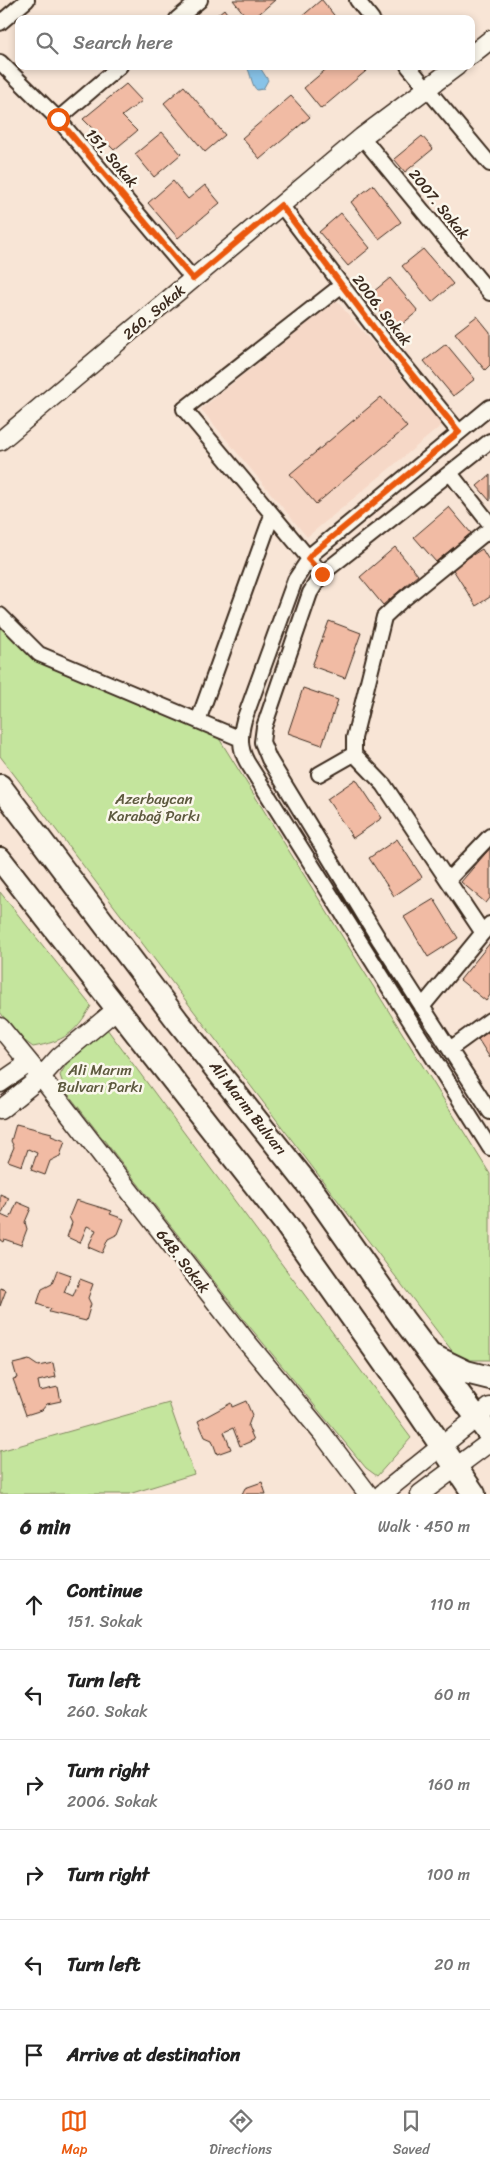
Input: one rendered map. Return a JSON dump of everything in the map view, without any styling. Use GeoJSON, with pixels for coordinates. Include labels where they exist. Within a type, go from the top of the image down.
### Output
{"type":"FeatureCollection","features":[{"type":"Feature","properties":{"kind":"main road","name":"Ali Marım Bulvarı"},"geometry":{"type":"LineString","coordinates":[[0,786],[177,1020],[316,1195],[430,1354],[486,1420]]}},
{"type":"Feature","properties":{"kind":"main road"},"geometry":{"type":"LineString","coordinates":[[0,859],[286,1223],[442,1445],[474,1494]]}},
{"type":"Feature","properties":{"kind":"main road"},"geometry":{"type":"LineString","coordinates":[[430,1354],[466,1372],[490,1378]]}},
{"type":"Feature","properties":{"kind":"street"},"geometry":{"type":"LineString","coordinates":[[0,23],[27,0]]}},
{"type":"Feature","properties":{"kind":"street"},"geometry":{"type":"LineString","coordinates":[[182,15],[200,0]]}},
{"type":"Feature","properties":{"kind":"street"},"geometry":{"type":"LineString","coordinates":[[357,0],[369,15]]}},
{"type":"Feature","properties":{"kind":"street"},"geometry":{"type":"LineString","coordinates":[[475,52],[490,40]]}},
{"type":"Feature","properties":{"kind":"street","name":"151. Sokak"},"geometry":{"type":"LineString","coordinates":[[0,62],[58,119],[193,279]]}},
{"type":"Feature","properties":{"kind":"street"},"geometry":{"type":"LineString","coordinates":[[58,119],[115,70]]}},
{"type":"Feature","properties":{"kind":"street"},"geometry":{"type":"LineString","coordinates":[[411,70],[490,164]]}},
{"type":"Feature","properties":{"kind":"street","name":"260. Sokak"},"geometry":{"type":"LineString","coordinates":[[0,441],[362,137],[453,70]]}},
{"type":"Feature","properties":{"kind":"street","name":"2007. Sokak"},"geometry":{"type":"LineString","coordinates":[[362,137],[490,293]]}},
{"type":"Feature","properties":{"kind":"street","name":"2006. Sokak"},"geometry":{"type":"LineString","coordinates":[[281,205],[378,333],[459,432]]}},
{"type":"Feature","properties":{"kind":"street"},"geometry":{"type":"LineString","coordinates":[[322,574],[184,409],[342,285]]}},
{"type":"Feature","properties":{"kind":"street"},"geometry":{"type":"LineString","coordinates":[[490,407],[308,559],[295,580],[244,720],[240,739],[243,755],[247,762],[490,1148]]}},
{"type":"Feature","properties":{"kind":"street"},"geometry":{"type":"LineString","coordinates":[[490,441],[322,574],[307,602],[270,706],[262,742],[269,759],[422,1007],[490,1112]]}},
{"type":"Feature","properties":{"kind":"street"},"geometry":{"type":"LineString","coordinates":[[450,473],[490,524]]}},
{"type":"Feature","properties":{"kind":"street"},"geometry":{"type":"LineString","coordinates":[[198,721],[272,515]]}},
{"type":"Feature","properties":{"kind":"street"},"geometry":{"type":"LineString","coordinates":[[422,1007],[486,929],[448,880],[384,785],[354,754],[354,738],[384,617],[490,529]]}},
{"type":"Feature","properties":{"kind":"street"},"geometry":{"type":"LineString","coordinates":[[0,615],[39,654],[240,739]]}},
{"type":"Feature","properties":{"kind":"street"},"geometry":{"type":"LineString","coordinates":[[319,774],[354,754]]}},
{"type":"Feature","properties":{"kind":"street"},"geometry":{"type":"LineString","coordinates":[[448,880],[490,836]]}},
{"type":"Feature","properties":{"kind":"street"},"geometry":{"type":"LineString","coordinates":[[0,1110],[41,1077],[59,1057],[117,1009]]}},
{"type":"Feature","properties":{"kind":"street"},"geometry":{"type":"LineString","coordinates":[[450,1049],[490,1020]]}},
{"type":"Feature","properties":{"kind":"street","name":"648. Sokak"},"geometry":{"type":"LineString","coordinates":[[0,1027],[246,1341],[322,1433],[368,1494]]}},
{"type":"Feature","properties":{"kind":"street"},"geometry":{"type":"LineString","coordinates":[[0,1083],[29,1062]]}},
{"type":"Feature","properties":{"kind":"street"},"geometry":{"type":"LineString","coordinates":[[382,1494],[442,1445],[486,1420]]}},
{"type":"Feature","properties":{"kind":"street"},"geometry":{"type":"LineString","coordinates":[[420,1494],[490,1442]]}},
{"type":"Feature","properties":{"kind":"shaded area"},"geometry":{"type":"Polygon","coordinates":[[[336,300],[442,425],[307,537],[201,409],[336,300]]]}},
{"type":"Feature","properties":{"kind":"green space","name":"Azerbaycan Karabağ Parkı"},"geometry":{"type":"Polygon","coordinates":[[[0,626],[30,654],[215,732],[490,1174],[490,1360],[459,1360],[0,756],[0,626]]]}},
{"type":"Feature","properties":{"kind":"green space","name":"Ali Marım Bulvarı Parkı"},"geometry":{"type":"Polygon","coordinates":[[[0,892],[91,1006],[74,1030],[61,1039],[33,1047],[18,1036],[0,1012],[0,892]]]}},
{"type":"Feature","properties":{"kind":"green space","name":"Ali Marım Bulvarı Parkı"},"geometry":{"type":"Polygon","coordinates":[[[107,1029],[411,1438],[377,1476],[366,1468],[245,1321],[65,1090],[60,1075],[70,1058],[107,1029]]]}},
{"type":"Feature","properties":{"kind":"green space"},"geometry":{"type":"Polygon","coordinates":[[[169,1403],[194,1474],[129,1494],[0,1494],[0,1451],[169,1403]]]}},
{"type":"Feature","properties":{"kind":"water"},"geometry":{"type":"Polygon","coordinates":[[[248,70],[262,70],[268,80],[263,89],[257,90],[248,70]]]}},
{"type":"Feature","properties":{"kind":"building"},"geometry":{"type":"Polygon","coordinates":[[[233,0],[275,0],[258,15],[245,15],[233,0]]]}},
{"type":"Feature","properties":{"kind":"building"},"geometry":{"type":"Polygon","coordinates":[[[321,0],[334,15],[304,15],[321,0]]]}},
{"type":"Feature","properties":{"kind":"building"},"geometry":{"type":"Polygon","coordinates":[[[224,9],[228,15],[217,15],[224,9]]]}},
{"type":"Feature","properties":{"kind":"building"},"geometry":{"type":"Polygon","coordinates":[[[325,70],[367,70],[321,109],[304,88],[325,70]]]}},
{"type":"Feature","properties":{"kind":"building"},"geometry":{"type":"Polygon","coordinates":[[[126,84],[142,101],[122,116],[137,131],[114,150],[83,119],[126,84]]]}},
{"type":"Feature","properties":{"kind":"building"},"geometry":{"type":"Polygon","coordinates":[[[184,86],[225,135],[205,152],[164,103],[184,86]]]}},
{"type":"Feature","properties":{"kind":"building"},"geometry":{"type":"Polygon","coordinates":[[[291,96],[310,117],[260,159],[242,138],[291,96]]]}},
{"type":"Feature","properties":{"kind":"building"},"geometry":{"type":"Polygon","coordinates":[[[162,132],[181,154],[154,177],[135,154],[162,132]]]}},
{"type":"Feature","properties":{"kind":"building"},"geometry":{"type":"Polygon","coordinates":[[[422,136],[433,149],[405,172],[394,159],[422,136]]]}},
{"type":"Feature","properties":{"kind":"building"},"geometry":{"type":"Polygon","coordinates":[[[173,181],[188,199],[205,185],[220,203],[178,238],[148,203],[173,181]]]}},
{"type":"Feature","properties":{"kind":"building"},"geometry":{"type":"Polygon","coordinates":[[[373,185],[401,222],[379,239],[351,202],[373,185]]]}},
{"type":"Feature","properties":{"kind":"building"},"geometry":{"type":"Polygon","coordinates":[[[341,213],[370,248],[348,266],[319,232],[341,213]]]}},
{"type":"Feature","properties":{"kind":"building"},"geometry":{"type":"Polygon","coordinates":[[[423,249],[453,284],[432,302],[402,266],[423,249]]]}},
{"type":"Feature","properties":{"kind":"building"},"geometry":{"type":"Polygon","coordinates":[[[390,278],[418,311],[395,330],[367,297],[390,278]]]}},
{"type":"Feature","properties":{"kind":"building"},"geometry":{"type":"Polygon","coordinates":[[[477,316],[490,332],[490,365],[485,370],[455,333],[477,316]]]}},
{"type":"Feature","properties":{"kind":"building"},"geometry":{"type":"Polygon","coordinates":[[[446,344],[475,379],[453,396],[424,361],[446,344]]]}},
{"type":"Feature","properties":{"kind":"building"},"geometry":{"type":"Polygon","coordinates":[[[381,397],[407,427],[316,504],[290,474],[381,397]]]}},
{"type":"Feature","properties":{"kind":"building"},"geometry":{"type":"Polygon","coordinates":[[[490,475],[490,501],[477,486],[490,475]]]}},
{"type":"Feature","properties":{"kind":"building"},"geometry":{"type":"Polygon","coordinates":[[[449,507],[471,533],[436,562],[414,537],[449,507]]]}},
{"type":"Feature","properties":{"kind":"building"},"geometry":{"type":"Polygon","coordinates":[[[395,547],[418,575],[383,605],[360,577],[395,547]]]}},
{"type":"Feature","properties":{"kind":"building"},"geometry":{"type":"Polygon","coordinates":[[[482,549],[490,562],[490,597],[476,606],[452,568],[482,549]]]}},
{"type":"Feature","properties":{"kind":"building"},"geometry":{"type":"Polygon","coordinates":[[[329,621],[361,633],[345,678],[312,666],[329,621]]]}},
{"type":"Feature","properties":{"kind":"building"},"geometry":{"type":"Polygon","coordinates":[[[303,688],[338,700],[322,745],[288,733],[303,688]]]}},
{"type":"Feature","properties":{"kind":"building"},"geometry":{"type":"Polygon","coordinates":[[[356,779],[382,818],[353,838],[327,799],[356,779]]]}},
{"type":"Feature","properties":{"kind":"building"},"geometry":{"type":"Polygon","coordinates":[[[397,839],[422,877],[394,896],[369,858],[397,839]]]}},
{"type":"Feature","properties":{"kind":"building"},"geometry":{"type":"Polygon","coordinates":[[[490,848],[490,898],[486,903],[461,882],[490,848]]]}},
{"type":"Feature","properties":{"kind":"building"},"geometry":{"type":"Polygon","coordinates":[[[434,899],[458,938],[428,957],[404,917],[434,899]]]}},
{"type":"Feature","properties":{"kind":"building"},"geometry":{"type":"Polygon","coordinates":[[[490,943],[490,995],[486,1001],[460,980],[490,943]]]}},
{"type":"Feature","properties":{"kind":"building"},"geometry":{"type":"Polygon","coordinates":[[[490,1031],[490,1058],[478,1039],[490,1031]]]}},
{"type":"Feature","properties":{"kind":"building"},"geometry":{"type":"Polygon","coordinates":[[[16,1124],[52,1133],[51,1136],[65,1141],[60,1156],[50,1161],[45,1175],[31,1170],[37,1153],[28,1149],[22,1166],[8,1161],[14,1147],[11,1141],[16,1124]]]}},
{"type":"Feature","properties":{"kind":"building"},"geometry":{"type":"Polygon","coordinates":[[[0,1194],[9,1198],[1,1215],[10,1219],[17,1202],[31,1208],[25,1222],[27,1229],[21,1245],[4,1239],[3,1242],[0,1240],[0,1194]]]}},
{"type":"Feature","properties":{"kind":"building"},"geometry":{"type":"Polygon","coordinates":[[[76,1200],[112,1211],[110,1214],[124,1219],[118,1234],[108,1239],[102,1253],[88,1247],[96,1230],[87,1226],[80,1243],[67,1237],[72,1223],[69,1217],[76,1200]]]}},
{"type":"Feature","properties":{"kind":"building"},"geometry":{"type":"Polygon","coordinates":[[[57,1270],[71,1275],[64,1292],[73,1296],[80,1279],[93,1284],[88,1298],[91,1304],[86,1321],[49,1312],[51,1309],[37,1304],[42,1289],[52,1284],[57,1270]]]}},
{"type":"Feature","properties":{"kind":"building"},"geometry":{"type":"Polygon","coordinates":[[[0,1288],[6,1290],[0,1306],[0,1288]]]}},
{"type":"Feature","properties":{"kind":"building"},"geometry":{"type":"Polygon","coordinates":[[[29,1360],[38,1366],[53,1363],[56,1377],[38,1381],[40,1391],[58,1387],[61,1401],[47,1404],[42,1410],[26,1415],[13,1379],[17,1378],[13,1364],[29,1360]]]}},
{"type":"Feature","properties":{"kind":"building"},"geometry":{"type":"Polygon","coordinates":[[[246,1401],[252,1415],[248,1426],[254,1440],[240,1446],[233,1428],[224,1432],[231,1449],[217,1454],[212,1440],[205,1437],[198,1421],[231,1403],[232,1407],[246,1401]]]}},
{"type":"Feature","properties":{"kind":"building"},"geometry":{"type":"Polygon","coordinates":[[[262,1482],[266,1494],[242,1494],[245,1488],[262,1482]]]}},
{"type":"Feature","properties":{"kind":"route"},"geometry":{"type":"LineString","coordinates":[[58,119],[193,279],[281,205],[378,333],[459,432],[313,553],[308,559],[322,574]]}}]}
